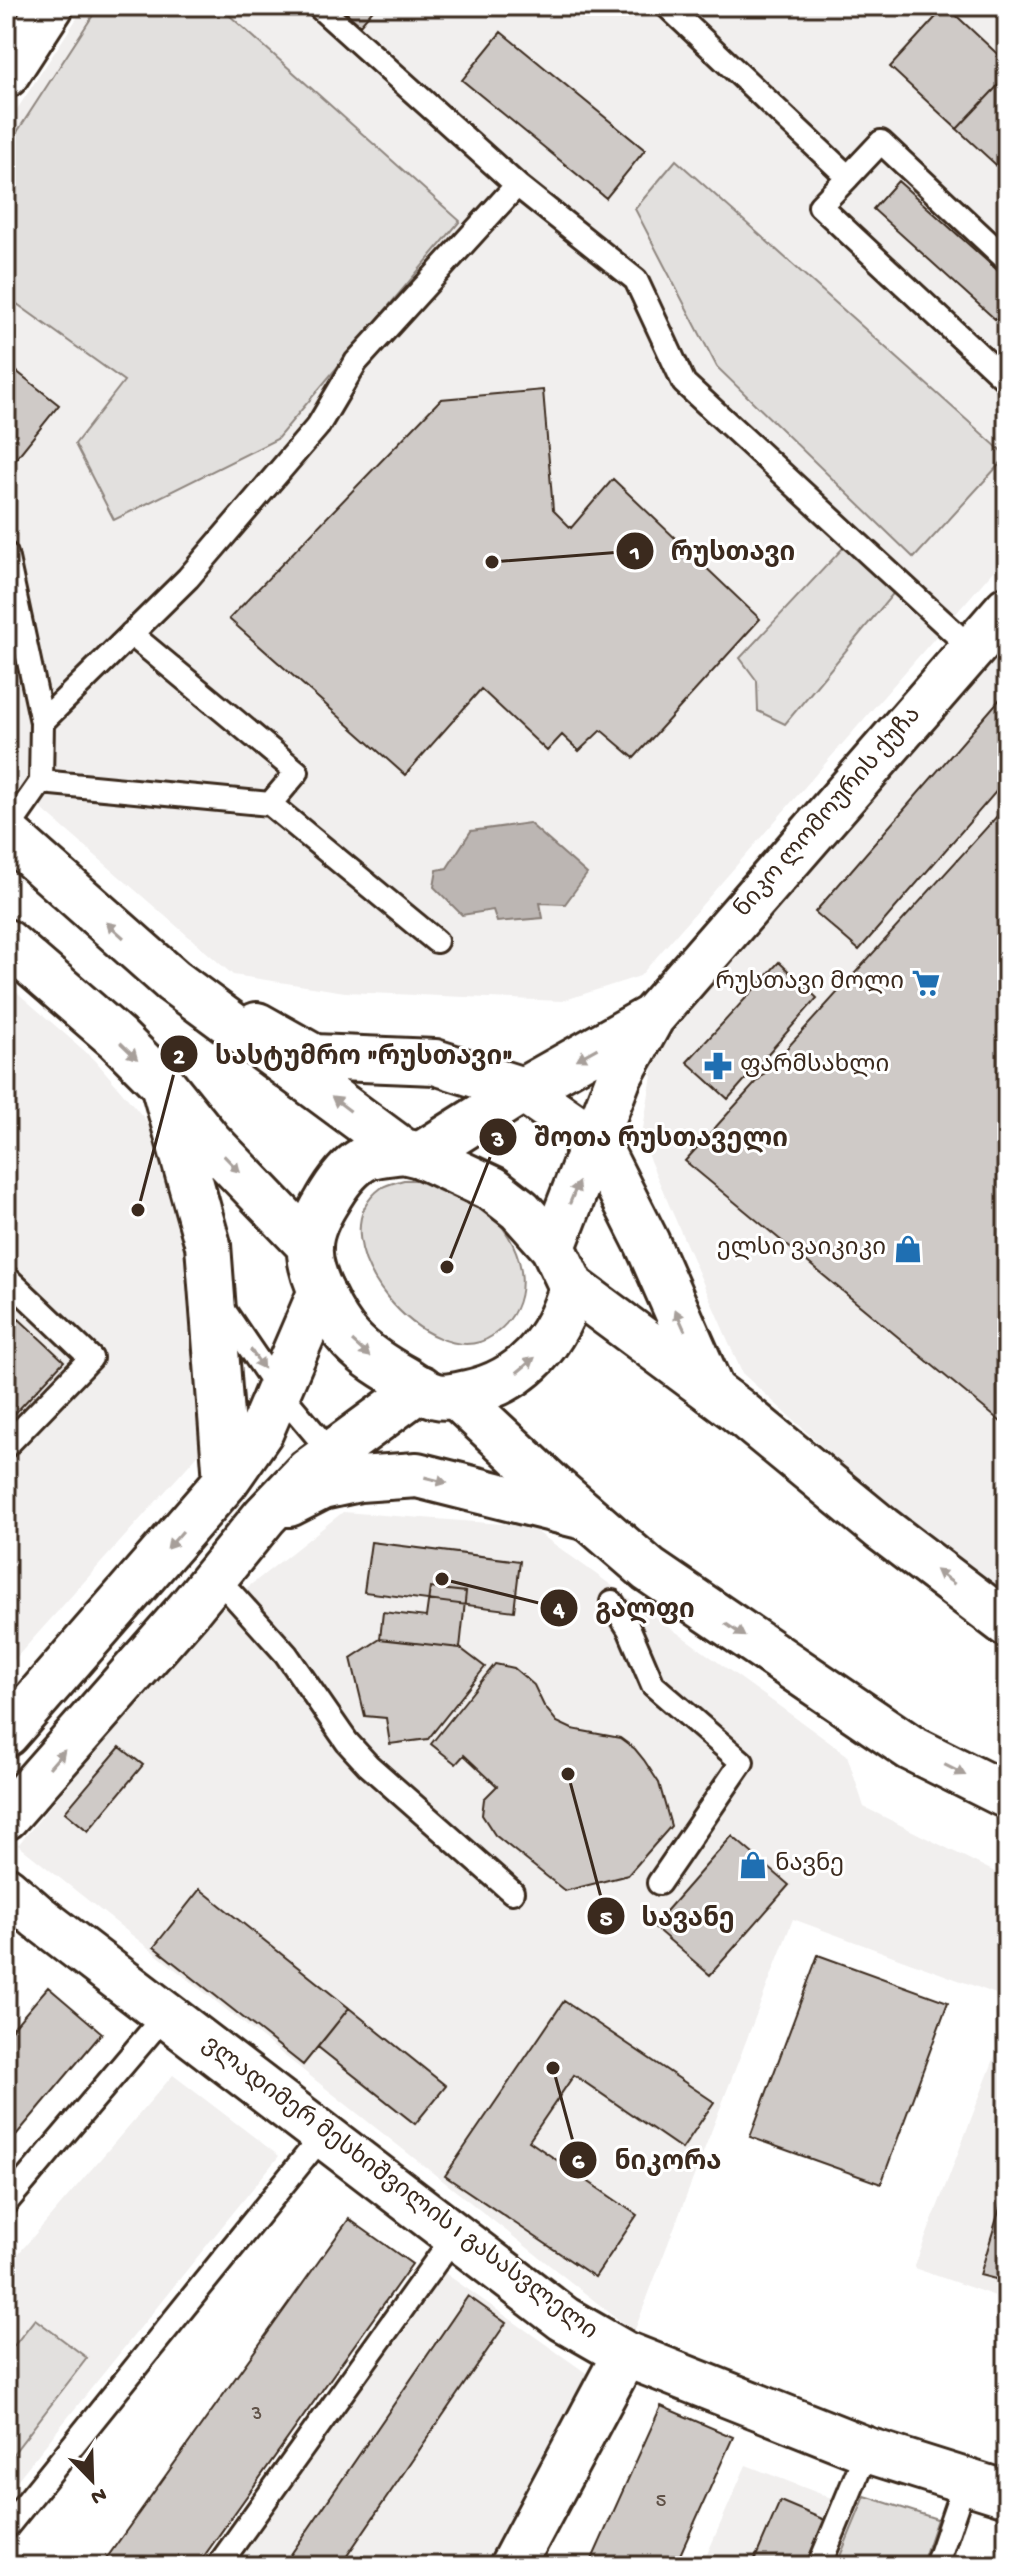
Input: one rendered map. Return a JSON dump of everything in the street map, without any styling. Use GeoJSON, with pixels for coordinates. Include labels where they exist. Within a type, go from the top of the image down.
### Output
{"type":"FeatureCollection","features":[{"type":"Feature","properties":{"kind":"street"},"geometry":{"type":"LineString","coordinates":[[12,53],[51,6]]}},
{"type":"Feature","properties":{"kind":"street","name":"ნიკო ლომოურის ქუჩა"},"geometry":{"type":"LineString","coordinates":[[553,1247],[619,1077],[652,1017],[1007,609]]}},
{"type":"Feature","properties":{"kind":"street"},"geometry":{"type":"LineString","coordinates":[[6,833],[173,981],[412,1153],[493,1189],[520,1210],[553,1247],[572,1287],[712,1391],[882,1529],[1007,1624]]}},
{"type":"Feature","properties":{"kind":"street"},"geometry":{"type":"LineString","coordinates":[[6,942],[117,1038],[163,1084],[209,1141],[310,1246]]}},
{"type":"Feature","properties":{"kind":"street"},"geometry":{"type":"LineString","coordinates":[[173,981],[314,1057],[435,1062],[523,1090],[595,1140],[647,1243],[712,1391]]}},
{"type":"Feature","properties":{"kind":"street","name":"ნიკო ლომოურის ქუჩა"},"geometry":{"type":"LineString","coordinates":[[412,1153],[652,1017]]}},
{"type":"Feature","properties":{"kind":"street"},"geometry":{"type":"LineString","coordinates":[[163,1084],[208,1245],[226,1481]]}},
{"type":"Feature","properties":{"kind":"street"},"geometry":{"type":"LineString","coordinates":[[412,1153],[363,1159],[337,1183],[320,1213],[310,1246],[314,1277],[349,1338],[379,1365],[438,1392],[649,1570],[698,1606],[911,1748],[1007,1796]]}},
{"type":"Feature","properties":{"kind":"street"},"geometry":{"type":"LineString","coordinates":[[344,1466],[438,1392],[483,1390],[509,1378],[532,1361],[564,1315],[572,1287]]}},
{"type":"Feature","properties":{"kind":"street"},"geometry":{"type":"LineString","coordinates":[[6,1734],[226,1481],[261,1431],[321,1291]]}},
{"type":"Feature","properties":{"kind":"street"},"geometry":{"type":"LineString","coordinates":[[6,1817],[189,1609],[265,1516],[308,1471],[344,1466],[417,1475],[588,1518]]}},
{"type":"Feature","properties":{"kind":"street","name":"ვლადიმერ მესხიშვილის I გასასვლელი"},"geometry":{"type":"LineString","coordinates":[[6,1889],[564,2319],[625,2354],[867,2450],[1007,2494]]}},
{"type":"Feature","properties":{"kind":"street"},"geometry":{"type":"LineString","coordinates":[[512,2566],[625,2354]]}},
{"type":"Feature","properties":{"kind":"lane"},"geometry":{"type":"LineString","coordinates":[[318,6],[517,185],[636,280],[684,383],[972,649]]}},
{"type":"Feature","properties":{"kind":"lane"},"geometry":{"type":"LineString","coordinates":[[667,6],[848,177]]}},
{"type":"Feature","properties":{"kind":"lane"},"geometry":{"type":"LineString","coordinates":[[1007,260],[881,142],[820,206],[1005,379],[1007,377]]}},
{"type":"Feature","properties":{"kind":"lane"},"geometry":{"type":"LineString","coordinates":[[42,722],[188,578],[318,426],[356,362],[517,185]]}},
{"type":"Feature","properties":{"kind":"lane"},"geometry":{"type":"LineString","coordinates":[[6,554],[42,722],[41,782],[6,833]]}},
{"type":"Feature","properties":{"kind":"lane"},"geometry":{"type":"LineString","coordinates":[[131,634],[297,772],[270,804]]}},
{"type":"Feature","properties":{"kind":"lane"},"geometry":{"type":"LineString","coordinates":[[41,782],[270,804],[436,941]]}},
{"type":"Feature","properties":{"kind":"lane"},"geometry":{"type":"LineString","coordinates":[[6,1277],[91,1358],[6,1446]]}},
{"type":"Feature","properties":{"kind":"lane"},"geometry":{"type":"LineString","coordinates":[[214,1295],[279,1391],[344,1466]]}},
{"type":"Feature","properties":{"kind":"lane"},"geometry":{"type":"LineString","coordinates":[[231,1593],[286,1654],[357,1753],[512,1892]]}},
{"type":"Feature","properties":{"kind":"lane"},"geometry":{"type":"LineString","coordinates":[[612,1602],[629,1629],[653,1685],[742,1762],[659,1883]]}},
{"type":"Feature","properties":{"kind":"lane"},"geometry":{"type":"LineString","coordinates":[[6,2203],[166,2014]]}},
{"type":"Feature","properties":{"kind":"lane"},"geometry":{"type":"LineString","coordinates":[[6,2528],[323,2135]]}},
{"type":"Feature","properties":{"kind":"lane"},"geometry":{"type":"LineString","coordinates":[[218,2566],[455,2235]]}},
{"type":"Feature","properties":{"kind":"lane"},"geometry":{"type":"LineString","coordinates":[[819,2566],[867,2450]]}},
{"type":"Feature","properties":{"kind":"lane"},"geometry":{"type":"LineString","coordinates":[[936,2566],[965,2481]]}},
{"type":"Feature","properties":{"kind":"shaded area"},"geometry":{"type":"Polygon","coordinates":[[[85,6],[1007,6],[1007,555],[640,976],[562,1001],[345,992],[233,975],[6,778],[6,126],[85,6]]]}},
{"type":"Feature","properties":{"kind":"shaded area"},"geometry":{"type":"Polygon","coordinates":[[[99,6],[219,6],[460,221],[277,439],[114,520],[75,444],[124,381],[6,296],[6,149],[99,6]]]}},
{"type":"Feature","properties":{"kind":"shaded area"},"geometry":{"type":"Polygon","coordinates":[[[676,160],[1007,456],[914,558],[717,367],[635,209],[676,160]]]}},
{"type":"Feature","properties":{"kind":"shaded area"},"geometry":{"type":"Polygon","coordinates":[[[843,548],[897,589],[785,724],[758,711],[757,681],[740,658],[843,548]]]}},
{"type":"Feature","properties":{"kind":"shaded area"},"geometry":{"type":"Polygon","coordinates":[[[1007,645],[1007,1593],[920,1536],[742,1373],[641,1140],[657,1046],[1007,645]]]}},
{"type":"Feature","properties":{"kind":"shaded area"},"geometry":{"type":"Polygon","coordinates":[[[529,823],[587,874],[565,904],[540,903],[543,918],[497,922],[493,910],[462,915],[434,887],[437,870],[447,868],[471,831],[529,823]]]}},
{"type":"Feature","properties":{"kind":"shaded area"},"geometry":{"type":"Polygon","coordinates":[[[6,983],[95,1060],[166,1144],[211,1361],[221,1429],[6,1669],[6,983]]]}},
{"type":"Feature","properties":{"kind":"shaded area"},"geometry":{"type":"Polygon","coordinates":[[[404,1180],[434,1182],[473,1201],[492,1215],[513,1244],[522,1277],[521,1293],[516,1309],[492,1336],[467,1344],[439,1338],[412,1321],[387,1297],[369,1269],[360,1239],[363,1211],[381,1188],[404,1180]]]}},
{"type":"Feature","properties":{"kind":"shaded area"},"geometry":{"type":"Polygon","coordinates":[[[343,1512],[529,1526],[847,1755],[864,1807],[1007,1878],[1007,1998],[793,1919],[634,2332],[18,1845],[205,1621],[343,1512]]]}},
{"type":"Feature","properties":{"kind":"shaded area"},"geometry":{"type":"Polygon","coordinates":[[[1007,2025],[1007,2300],[914,2268],[1007,2025]]]}},
{"type":"Feature","properties":{"kind":"shaded area"},"geometry":{"type":"Polygon","coordinates":[[[173,2075],[279,2156],[6,2494],[6,2268],[173,2075]]]}},
{"type":"Feature","properties":{"kind":"shaded area"},"geometry":{"type":"Polygon","coordinates":[[[442,2271],[589,2375],[488,2566],[231,2566],[442,2271]]]}},
{"type":"Feature","properties":{"kind":"shaded area"},"geometry":{"type":"Polygon","coordinates":[[[35,2319],[87,2358],[6,2463],[6,2356],[35,2319]]]}},
{"type":"Feature","properties":{"kind":"shaded area"},"geometry":{"type":"Polygon","coordinates":[[[746,2465],[844,2503],[818,2566],[702,2566],[746,2465]]]}},
{"type":"Feature","properties":{"kind":"shaded area"},"geometry":{"type":"Polygon","coordinates":[[[865,2496],[937,2519],[921,2566],[836,2566],[865,2496]]]}},
{"type":"Feature","properties":{"kind":"building"},"geometry":{"type":"Polygon","coordinates":[[[339,6],[376,6],[360,25],[339,6]]]}},
{"type":"Feature","properties":{"kind":"building"},"geometry":{"type":"Polygon","coordinates":[[[946,6],[1007,63],[1007,76],[957,129],[890,67],[946,6]]]}},
{"type":"Feature","properties":{"kind":"building"},"geometry":{"type":"Polygon","coordinates":[[[501,32],[645,150],[606,198],[462,80],[501,32]]]}},
{"type":"Feature","properties":{"kind":"building"},"geometry":{"type":"Polygon","coordinates":[[[1007,76],[1007,175],[957,129],[1007,76]]]}},
{"type":"Feature","properties":{"kind":"building"},"geometry":{"type":"Polygon","coordinates":[[[898,181],[1007,279],[1007,330],[873,209],[898,181]]]}},
{"type":"Feature","properties":{"kind":"building"},"geometry":{"type":"Polygon","coordinates":[[[6,363],[59,405],[14,461],[6,454],[6,363]]]}},
{"type":"Feature","properties":{"kind":"building"},"geometry":{"type":"Polygon","coordinates":[[[543,390],[553,510],[571,528],[613,479],[760,619],[634,758],[601,730],[579,751],[562,735],[547,751],[481,689],[405,775],[229,619],[441,399],[543,390]]]}},
{"type":"Feature","properties":{"kind":"building"},"geometry":{"type":"Polygon","coordinates":[[[1007,691],[1007,779],[859,950],[815,912],[1007,691]]]}},
{"type":"Feature","properties":{"kind":"building","name":"რუსთავი მოლი"},"geometry":{"type":"Polygon","coordinates":[[[1007,805],[1007,1427],[685,1161],[1007,805]]]}},
{"type":"Feature","properties":{"kind":"building"},"geometry":{"type":"Polygon","coordinates":[[[779,962],[817,998],[728,1099],[687,1062],[779,962]]]}},
{"type":"Feature","properties":{"kind":"building"},"geometry":{"type":"Polygon","coordinates":[[[19,1319],[64,1361],[6,1423],[6,1333],[19,1319]]]}},
{"type":"Feature","properties":{"kind":"building"},"geometry":{"type":"Polygon","coordinates":[[[371,1542],[520,1561],[514,1611],[364,1592],[371,1542]]]}},
{"type":"Feature","properties":{"kind":"building"},"geometry":{"type":"Polygon","coordinates":[[[430,1588],[466,1592],[460,1648],[380,1639],[383,1612],[426,1617],[430,1588]]]}},
{"type":"Feature","properties":{"kind":"building"},"geometry":{"type":"Polygon","coordinates":[[[380,1639],[460,1648],[485,1667],[428,1739],[390,1744],[386,1718],[365,1716],[351,1658],[380,1639]]]}},
{"type":"Feature","properties":{"kind":"building"},"geometry":{"type":"Polygon","coordinates":[[[495,1664],[514,1668],[534,1685],[544,1706],[557,1722],[572,1729],[620,1738],[635,1749],[659,1783],[671,1826],[628,1875],[565,1891],[495,1835],[482,1815],[484,1799],[497,1786],[464,1755],[456,1764],[431,1744],[495,1664]]]}},
{"type":"Feature","properties":{"kind":"building"},"geometry":{"type":"Polygon","coordinates":[[[120,1747],[143,1765],[88,1831],[65,1812],[120,1747]]]}},
{"type":"Feature","properties":{"kind":"building"},"geometry":{"type":"Polygon","coordinates":[[[732,1836],[789,1885],[710,1975],[653,1926],[732,1836]]]}},
{"type":"Feature","properties":{"kind":"building"},"geometry":{"type":"Polygon","coordinates":[[[200,1889],[349,2008],[303,2065],[154,1947],[200,1889]]]}},
{"type":"Feature","properties":{"kind":"building"},"geometry":{"type":"Polygon","coordinates":[[[818,1955],[948,2002],[881,2184],[750,2137],[818,1955]]]}},
{"type":"Feature","properties":{"kind":"building"},"geometry":{"type":"Polygon","coordinates":[[[48,1987],[102,2033],[6,2147],[6,2036],[48,1987]]]}},
{"type":"Feature","properties":{"kind":"building"},"geometry":{"type":"Polygon","coordinates":[[[564,2001],[714,2102],[682,2149],[574,2075],[529,2141],[637,2215],[595,2277],[445,2176],[564,2001]]]}},
{"type":"Feature","properties":{"kind":"building"},"geometry":{"type":"Polygon","coordinates":[[[349,2008],[446,2086],[415,2124],[318,2047],[349,2008]]]}},
{"type":"Feature","properties":{"kind":"building"},"geometry":{"type":"Polygon","coordinates":[[[1007,2184],[1007,2282],[980,2275],[1007,2184]]]}},
{"type":"Feature","properties":{"kind":"building"},"geometry":{"type":"Polygon","coordinates":[[[349,2219],[412,2264],[197,2566],[101,2566],[349,2219]]]}},
{"type":"Feature","properties":{"kind":"building"},"geometry":{"type":"Polygon","coordinates":[[[468,2296],[506,2323],[340,2566],[283,2566],[468,2296]]]}},
{"type":"Feature","properties":{"kind":"building"},"geometry":{"type":"Polygon","coordinates":[[[661,2406],[733,2437],[675,2566],[589,2566],[661,2406]]]}},
{"type":"Feature","properties":{"kind":"building"},"geometry":{"type":"Polygon","coordinates":[[[780,2501],[825,2520],[805,2566],[752,2566],[780,2501]]]}},
{"type":"Feature","properties":{"kind":"place","name":"რუსთავი"},"geometry":{"type":"Point","coordinates":[492,562]}},
{"type":"Feature","properties":{"kind":"place","name":"რუსთავი მოლი"},"geometry":{"type":"Point","coordinates":[926,983]}},
{"type":"Feature","properties":{"kind":"place","name":"ფარმსახლი"},"geometry":{"type":"Point","coordinates":[718,1066]}},
{"type":"Feature","properties":{"kind":"place","name":"სასტუმრო \"რუსთავი\""},"geometry":{"type":"Point","coordinates":[138,1210]}},
{"type":"Feature","properties":{"kind":"place","name":"ელსი ვაიკიკი"},"geometry":{"type":"Point","coordinates":[908,1249]}},
{"type":"Feature","properties":{"kind":"place","name":"შოთა რუსთაველი"},"geometry":{"type":"Point","coordinates":[447,1267]}},
{"type":"Feature","properties":{"kind":"place","name":"გალფი"},"geometry":{"type":"Point","coordinates":[442,1579]}},
{"type":"Feature","properties":{"kind":"place","name":"სავანე"},"geometry":{"type":"Point","coordinates":[568,1774]}},
{"type":"Feature","properties":{"kind":"place","name":"ნავნე"},"geometry":{"type":"Point","coordinates":[753,1865]}},
{"type":"Feature","properties":{"kind":"place","name":"ნიკორა"},"geometry":{"type":"Point","coordinates":[553,2068]}}]}
